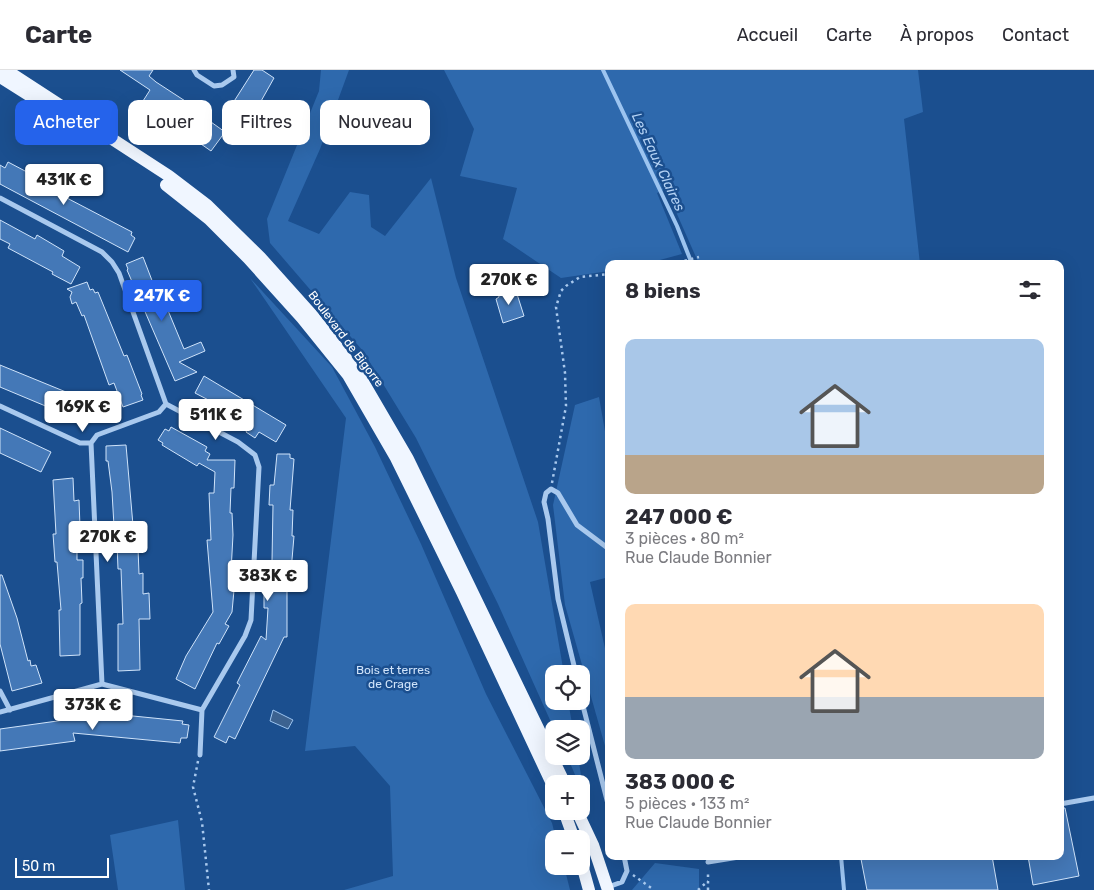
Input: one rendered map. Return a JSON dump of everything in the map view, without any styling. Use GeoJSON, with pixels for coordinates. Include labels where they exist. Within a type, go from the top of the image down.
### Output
{"type":"FeatureCollection","features":[{"type":"Feature","properties":{"kind":"main road","name":"Boulevard de Bigorre"},"geometry":{"type":"LineString","coordinates":[[6,70],[169,176],[207,205],[260,257],[312,315],[359,375],[403,451],[561,775]]}},
{"type":"Feature","properties":{"kind":"main road","name":"Boulevard de Bigorre"},"geometry":{"type":"LineString","coordinates":[[0,77],[109,146],[210,219],[302,318],[348,375],[373,416],[444,556],[534,741],[548,775]]}},
{"type":"Feature","properties":{"kind":"main road"},"geometry":{"type":"LineString","coordinates":[[581,820],[608,889]]}},
{"type":"Feature","properties":{"kind":"main road"},"geometry":{"type":"LineString","coordinates":[[585,875],[589,890]]}},
{"type":"Feature","properties":{"kind":"street"},"geometry":{"type":"LineString","coordinates":[[194,70],[197,75],[214,86],[230,82],[234,78],[233,70]]}},
{"type":"Feature","properties":{"kind":"street"},"geometry":{"type":"LineString","coordinates":[[0,198],[102,252],[112,262],[118,273],[166,404],[238,442],[255,455],[259,467],[251,620],[245,636],[202,710],[200,755]]}},
{"type":"Feature","properties":{"kind":"street"},"geometry":{"type":"LineString","coordinates":[[102,684],[91,443],[97,435],[159,412],[166,404]]}},
{"type":"Feature","properties":{"kind":"street"},"geometry":{"type":"LineString","coordinates":[[0,406],[80,443],[91,443]]}},
{"type":"Feature","properties":{"kind":"street"},"geometry":{"type":"LineString","coordinates":[[574,665],[558,600],[548,519],[544,502],[546,493],[551,489],[558,493],[577,525],[605,546]]}},
{"type":"Feature","properties":{"kind":"street"},"geometry":{"type":"LineString","coordinates":[[0,712],[102,684],[202,710]]}},
{"type":"Feature","properties":{"kind":"street"},"geometry":{"type":"LineString","coordinates":[[0,691],[10,710]]}},
{"type":"Feature","properties":{"kind":"street"},"geometry":{"type":"LineString","coordinates":[[584,710],[605,792]]}},
{"type":"Feature","properties":{"kind":"street"},"geometry":{"type":"LineString","coordinates":[[1064,803],[1094,798]]}},
{"type":"Feature","properties":{"kind":"street"},"geometry":{"type":"LineString","coordinates":[[608,889],[622,882],[627,871],[625,860]]}},
{"type":"Feature","properties":{"kind":"street"},"geometry":{"type":"LineString","coordinates":[[708,862],[720,860]]}},
{"type":"Feature","properties":{"kind":"path"},"geometry":{"type":"LineString","coordinates":[[686,260],[699,257]]}},
{"type":"Feature","properties":{"kind":"path"},"geometry":{"type":"LineString","coordinates":[[551,489],[566,406],[565,373],[556,307],[561,291],[580,277],[605,274]]}},
{"type":"Feature","properties":{"kind":"path"},"geometry":{"type":"LineString","coordinates":[[200,755],[193,787],[202,822],[209,890]]}},
{"type":"Feature","properties":{"kind":"path"},"geometry":{"type":"LineString","coordinates":[[708,862],[708,890]]}},
{"type":"Feature","properties":{"kind":"path"},"geometry":{"type":"LineString","coordinates":[[627,871],[654,890]]}},
{"type":"Feature","properties":{"kind":"path"},"geometry":{"type":"LineString","coordinates":[[698,890],[708,881]]}},
{"type":"Feature","properties":{"kind":"green space"},"geometry":{"type":"Polygon","coordinates":[[[321,70],[349,70],[338,100],[320,100],[321,145],[288,221],[319,234],[350,192],[369,195],[371,227],[385,236],[431,178],[456,278],[538,522],[562,665],[545,665],[545,709],[498,604],[416,438],[363,351],[270,243],[267,219],[297,145],[310,145],[310,113],[319,91],[321,70]]]}},
{"type":"Feature","properties":{"kind":"green space"},"geometry":{"type":"Polygon","coordinates":[[[444,70],[918,70],[923,112],[904,119],[920,260],[697,260],[666,189],[657,193],[682,254],[660,260],[605,260],[605,272],[561,278],[503,239],[517,188],[460,176],[474,129],[444,70]]]}},
{"type":"Feature","properties":{"kind":"green space","name":"Bois et terres de Crage"},"geometry":{"type":"Polygon","coordinates":[[[250,278],[332,367],[375,447],[421,544],[486,694],[545,809],[545,820],[550,820],[552,823],[554,830],[545,830],[545,875],[566,875],[570,890],[344,890],[393,876],[390,786],[355,746],[305,751],[346,418],[250,278]]]}},
{"type":"Feature","properties":{"kind":"green space"},"geometry":{"type":"Polygon","coordinates":[[[599,397],[605,431],[605,578],[590,582],[605,648],[605,746],[590,693],[590,665],[582,665],[565,605],[553,505],[575,405],[599,397]]]}},
{"type":"Feature","properties":{"kind":"green space"},"geometry":{"type":"Polygon","coordinates":[[[545,710],[570,710],[571,720],[550,720],[545,710]]]}},
{"type":"Feature","properties":{"kind":"green space"},"geometry":{"type":"Polygon","coordinates":[[[571,765],[579,765],[581,775],[575,775],[571,765]]]}},
{"type":"Feature","properties":{"kind":"green space"},"geometry":{"type":"Polygon","coordinates":[[[178,820],[185,890],[118,890],[110,835],[178,820]]]}},
{"type":"Feature","properties":{"kind":"green space"},"geometry":{"type":"Polygon","coordinates":[[[655,863],[699,869],[699,890],[632,890],[655,863]]]}},
{"type":"Feature","properties":{"kind":"shaded area"},"geometry":{"type":"Polygon","coordinates":[[[273,710],[293,720],[288,729],[270,721],[273,710]]]}},
{"type":"Feature","properties":{"kind":"building"},"geometry":{"type":"Polygon","coordinates":[[[120,70],[153,70],[149,76],[184,100],[144,100],[150,90],[120,70]]]}},
{"type":"Feature","properties":{"kind":"building"},"geometry":{"type":"Polygon","coordinates":[[[254,70],[262,70],[274,78],[262,100],[235,100],[254,70]]]}},
{"type":"Feature","properties":{"kind":"building"},"geometry":{"type":"Polygon","coordinates":[[[212,123],[222,130],[222,136],[211,151],[202,145],[212,145],[212,123]]]}},
{"type":"Feature","properties":{"kind":"building"},"geometry":{"type":"Polygon","coordinates":[[[8,162],[44,181],[42,185],[132,232],[131,235],[135,238],[128,252],[0,184],[0,165],[5,168],[8,162]]]}},
{"type":"Feature","properties":{"kind":"building"},"geometry":{"type":"Polygon","coordinates":[[[0,220],[35,239],[37,235],[64,251],[62,256],[80,267],[71,284],[8,248],[10,244],[0,239],[0,220]]]}},
{"type":"Feature","properties":{"kind":"building"},"geometry":{"type":"Polygon","coordinates":[[[143,257],[163,309],[167,308],[184,349],[201,342],[205,351],[179,362],[197,372],[175,381],[127,270],[126,264],[143,257]]]}},
{"type":"Feature","properties":{"kind":"building"},"geometry":{"type":"Polygon","coordinates":[[[87,282],[90,290],[93,289],[95,293],[98,292],[124,356],[127,355],[143,400],[123,407],[114,383],[109,385],[84,315],[82,316],[76,302],[72,304],[70,297],[72,292],[67,289],[87,282]]]}},
{"type":"Feature","properties":{"kind":"building"},"geometry":{"type":"Polygon","coordinates":[[[510,289],[512,295],[517,294],[524,316],[503,323],[496,299],[499,297],[498,292],[510,289]]]}},
{"type":"Feature","properties":{"kind":"building"},"geometry":{"type":"Polygon","coordinates":[[[0,365],[88,401],[79,420],[0,387],[0,365]]]}},
{"type":"Feature","properties":{"kind":"building"},"geometry":{"type":"Polygon","coordinates":[[[204,376],[286,425],[276,442],[259,432],[255,438],[246,432],[249,426],[221,410],[222,407],[195,393],[204,376]]]}},
{"type":"Feature","properties":{"kind":"building"},"geometry":{"type":"Polygon","coordinates":[[[171,427],[207,447],[205,451],[210,454],[207,460],[235,460],[234,488],[231,488],[230,513],[232,513],[233,535],[230,590],[234,590],[232,612],[225,624],[229,626],[219,644],[217,643],[195,689],[176,679],[186,656],[213,612],[207,540],[211,540],[209,493],[214,493],[215,472],[199,463],[197,466],[162,445],[163,443],[158,440],[165,429],[169,431],[171,427]]]}},
{"type":"Feature","properties":{"kind":"building"},"geometry":{"type":"Polygon","coordinates":[[[0,428],[51,452],[41,472],[0,453],[0,428]]]}},
{"type":"Feature","properties":{"kind":"building"},"geometry":{"type":"Polygon","coordinates":[[[126,445],[135,548],[138,548],[139,574],[143,573],[143,594],[149,593],[150,619],[139,619],[140,670],[118,671],[118,624],[123,624],[121,569],[118,569],[117,543],[115,543],[112,492],[108,461],[106,461],[106,446],[126,445]]]}},
{"type":"Feature","properties":{"kind":"building"},"geometry":{"type":"Polygon","coordinates":[[[277,454],[290,454],[290,458],[294,459],[290,510],[293,510],[292,536],[294,536],[290,583],[287,583],[287,637],[284,637],[235,739],[229,736],[226,743],[214,737],[240,685],[237,683],[261,636],[266,640],[268,608],[264,608],[264,587],[268,587],[269,561],[272,561],[273,505],[269,505],[270,485],[274,485],[277,454]]]}},
{"type":"Feature","properties":{"kind":"building"},"geometry":{"type":"Polygon","coordinates":[[[73,478],[74,501],[79,500],[80,527],[77,528],[77,560],[83,560],[83,578],[81,578],[82,603],[80,604],[80,655],[60,656],[59,610],[61,610],[53,534],[56,534],[53,480],[73,478]]]}},
{"type":"Feature","properties":{"kind":"building"},"geometry":{"type":"Polygon","coordinates":[[[0,575],[2,575],[17,618],[28,661],[30,660],[31,666],[36,665],[42,683],[12,691],[0,644],[0,575]]]}},
{"type":"Feature","properties":{"kind":"building"},"geometry":{"type":"Polygon","coordinates":[[[93,712],[183,721],[182,724],[189,725],[187,738],[181,738],[180,743],[73,733],[75,741],[0,751],[0,729],[86,717],[86,715],[93,716],[93,712]]]}},
{"type":"Feature","properties":{"kind":"building"},"geometry":{"type":"Polygon","coordinates":[[[1065,808],[1079,876],[1033,885],[1029,860],[1064,860],[1065,808]]]}},
{"type":"Feature","properties":{"kind":"building"},"geometry":{"type":"Polygon","coordinates":[[[861,860],[993,860],[998,890],[867,890],[861,860]]]}},
{"type":"Feature","properties":{"kind":"waterway","name":"Les Eaux Claires"},"geometry":{"type":"LineString","coordinates":[[603,70],[677,226],[690,260]]}},
{"type":"Feature","properties":{"kind":"waterway","name":"Les Eaux Claires"},"geometry":{"type":"LineString","coordinates":[[841,860],[844,890]]}}]}
